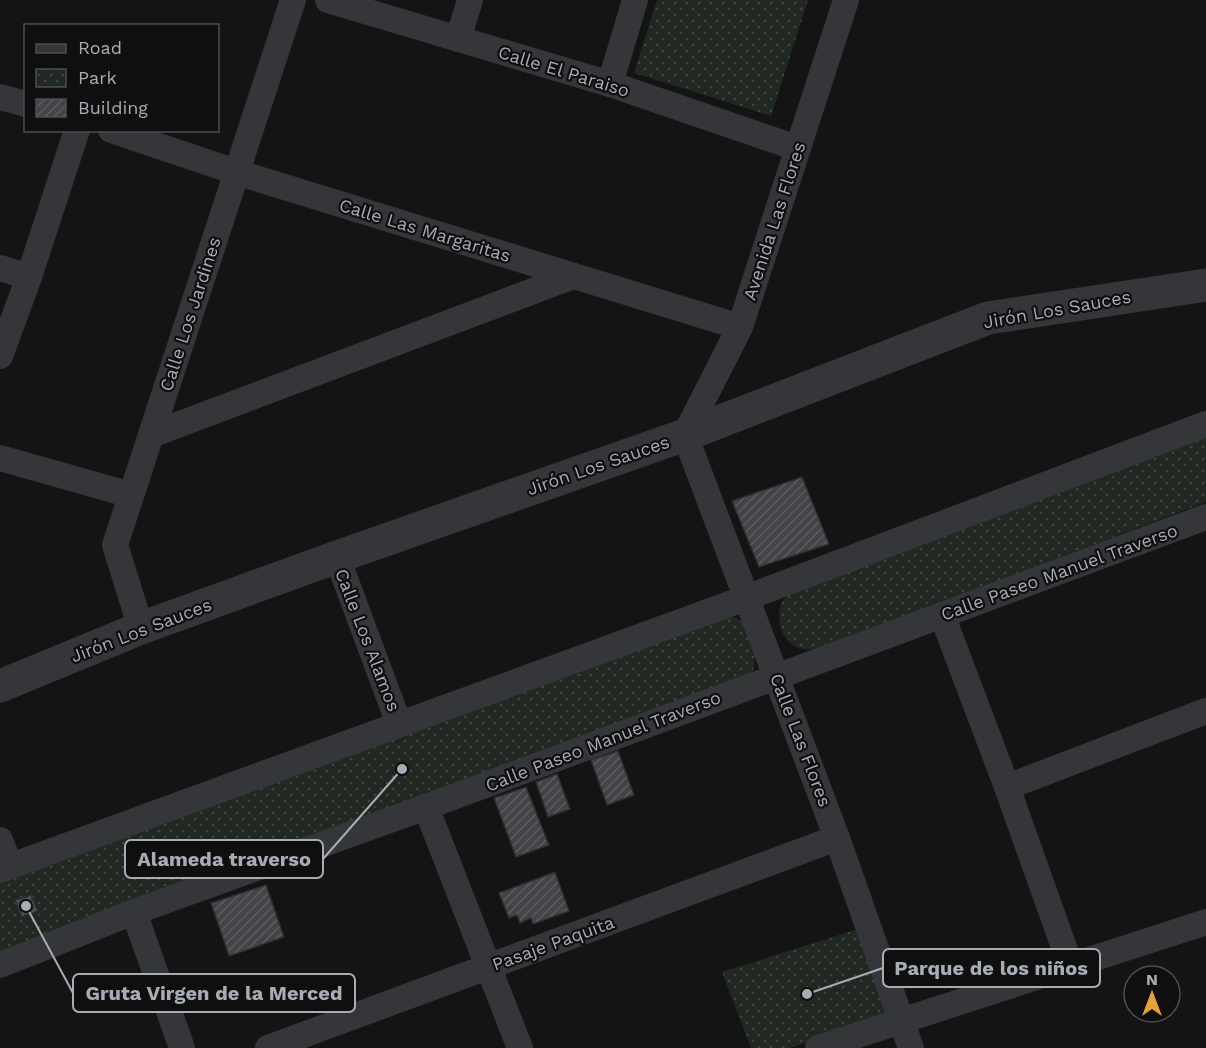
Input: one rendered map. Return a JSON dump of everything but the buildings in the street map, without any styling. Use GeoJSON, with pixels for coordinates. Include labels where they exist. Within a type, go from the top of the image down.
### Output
{"type":"FeatureCollection","features":[{"type":"Feature","properties":{"kind":"street","name":"Calle Los Jardines"},"geometry":{"type":"LineString","coordinates":[[141,628],[115,545],[293,0]]}},
{"type":"Feature","properties":{"kind":"street","name":"Calle El Paraiso"},"geometry":{"type":"LineString","coordinates":[[328,0],[610,84],[797,148]]}},
{"type":"Feature","properties":{"kind":"street"},"geometry":{"type":"LineString","coordinates":[[458,39],[470,0]]}},
{"type":"Feature","properties":{"kind":"street"},"geometry":{"type":"LineString","coordinates":[[610,84],[635,0]]}},
{"type":"Feature","properties":{"kind":"street","name":"Avenida Las Flores"},"geometry":{"type":"LineString","coordinates":[[685,435],[740,327],[846,0]]}},
{"type":"Feature","properties":{"kind":"street"},"geometry":{"type":"LineString","coordinates":[[0,97],[24,103]]}},
{"type":"Feature","properties":{"kind":"street"},"geometry":{"type":"LineString","coordinates":[[0,356],[29,277],[75,132]]}},
{"type":"Feature","properties":{"kind":"street","name":"Calle Las Margaritas"},"geometry":{"type":"LineString","coordinates":[[117,132],[236,172],[740,327]]}},
{"type":"Feature","properties":{"kind":"street"},"geometry":{"type":"LineString","coordinates":[[0,268],[29,277]]}},
{"type":"Feature","properties":{"kind":"street"},"geometry":{"type":"LineString","coordinates":[[151,435],[573,276]]}},
{"type":"Feature","properties":{"kind":"street","name":"Jirón Los Sauces"},"geometry":{"type":"LineString","coordinates":[[0,686],[141,628],[685,435],[988,318],[1206,285]]}},
{"type":"Feature","properties":{"kind":"street"},"geometry":{"type":"LineString","coordinates":[[0,840],[5,868],[746,598],[1206,424]]}},
{"type":"Feature","properties":{"kind":"street","name":"Calle Las Flores"},"geometry":{"type":"LineString","coordinates":[[685,435],[837,838],[911,1048]]}},
{"type":"Feature","properties":{"kind":"street"},"geometry":{"type":"LineString","coordinates":[[0,458],[131,495]]}},
{"type":"Feature","properties":{"kind":"street","name":"Calle Paseo Manuel Traverso"},"geometry":{"type":"LineString","coordinates":[[0,965],[134,912],[426,807],[1206,517]]}},
{"type":"Feature","properties":{"kind":"street","name":"Calle Los Alamos"},"geometry":{"type":"LineString","coordinates":[[337,557],[399,724]]}},
{"type":"Feature","properties":{"kind":"street"},"geometry":{"type":"LineString","coordinates":[[942,615],[1007,787],[1071,967]]}},
{"type":"Feature","properties":{"kind":"street"},"geometry":{"type":"LineString","coordinates":[[1007,787],[1206,711]]}},
{"type":"Feature","properties":{"kind":"street"},"geometry":{"type":"LineString","coordinates":[[426,807],[520,1048]]}},
{"type":"Feature","properties":{"kind":"street","name":"Pasaje Paquita"},"geometry":{"type":"LineString","coordinates":[[268,1048],[837,838]]}},
{"type":"Feature","properties":{"kind":"street"},"geometry":{"type":"LineString","coordinates":[[134,912],[182,1048]]}},
{"type":"Feature","properties":{"kind":"street"},"geometry":{"type":"LineString","coordinates":[[818,1048],[1206,922]]}},
{"type":"Feature","properties":{"kind":"green space"},"geometry":{"type":"Polygon","coordinates":[[[657,0],[808,0],[771,116],[634,73],[657,0]]]}},
{"type":"Feature","properties":{"kind":"green space"},"geometry":{"type":"Polygon","coordinates":[[[1206,432],[1206,502],[818,649],[795,646],[784,635],[779,619],[782,603],[797,586],[1206,432]]]}},
{"type":"Feature","properties":{"kind":"green space"},"geometry":{"type":"Polygon","coordinates":[[[724,615],[738,619],[748,630],[755,654],[751,676],[0,955],[0,879],[724,615]]]}},
{"type":"Feature","properties":{"kind":"green space"},"geometry":{"type":"Polygon","coordinates":[[[858,929],[891,1015],[790,1048],[751,1048],[722,972],[858,929]]]}},
{"type":"Feature","properties":{"kind":"place","name":"Alameda traverso"},"geometry":{"type":"Point","coordinates":[402,769]}},
{"type":"Feature","properties":{"kind":"place","name":"Gruta Virgen de la Merced"},"geometry":{"type":"Point","coordinates":[26,906]}},
{"type":"Feature","properties":{"kind":"place","name":"Parque de los niños"},"geometry":{"type":"Point","coordinates":[807,994]}}]}
